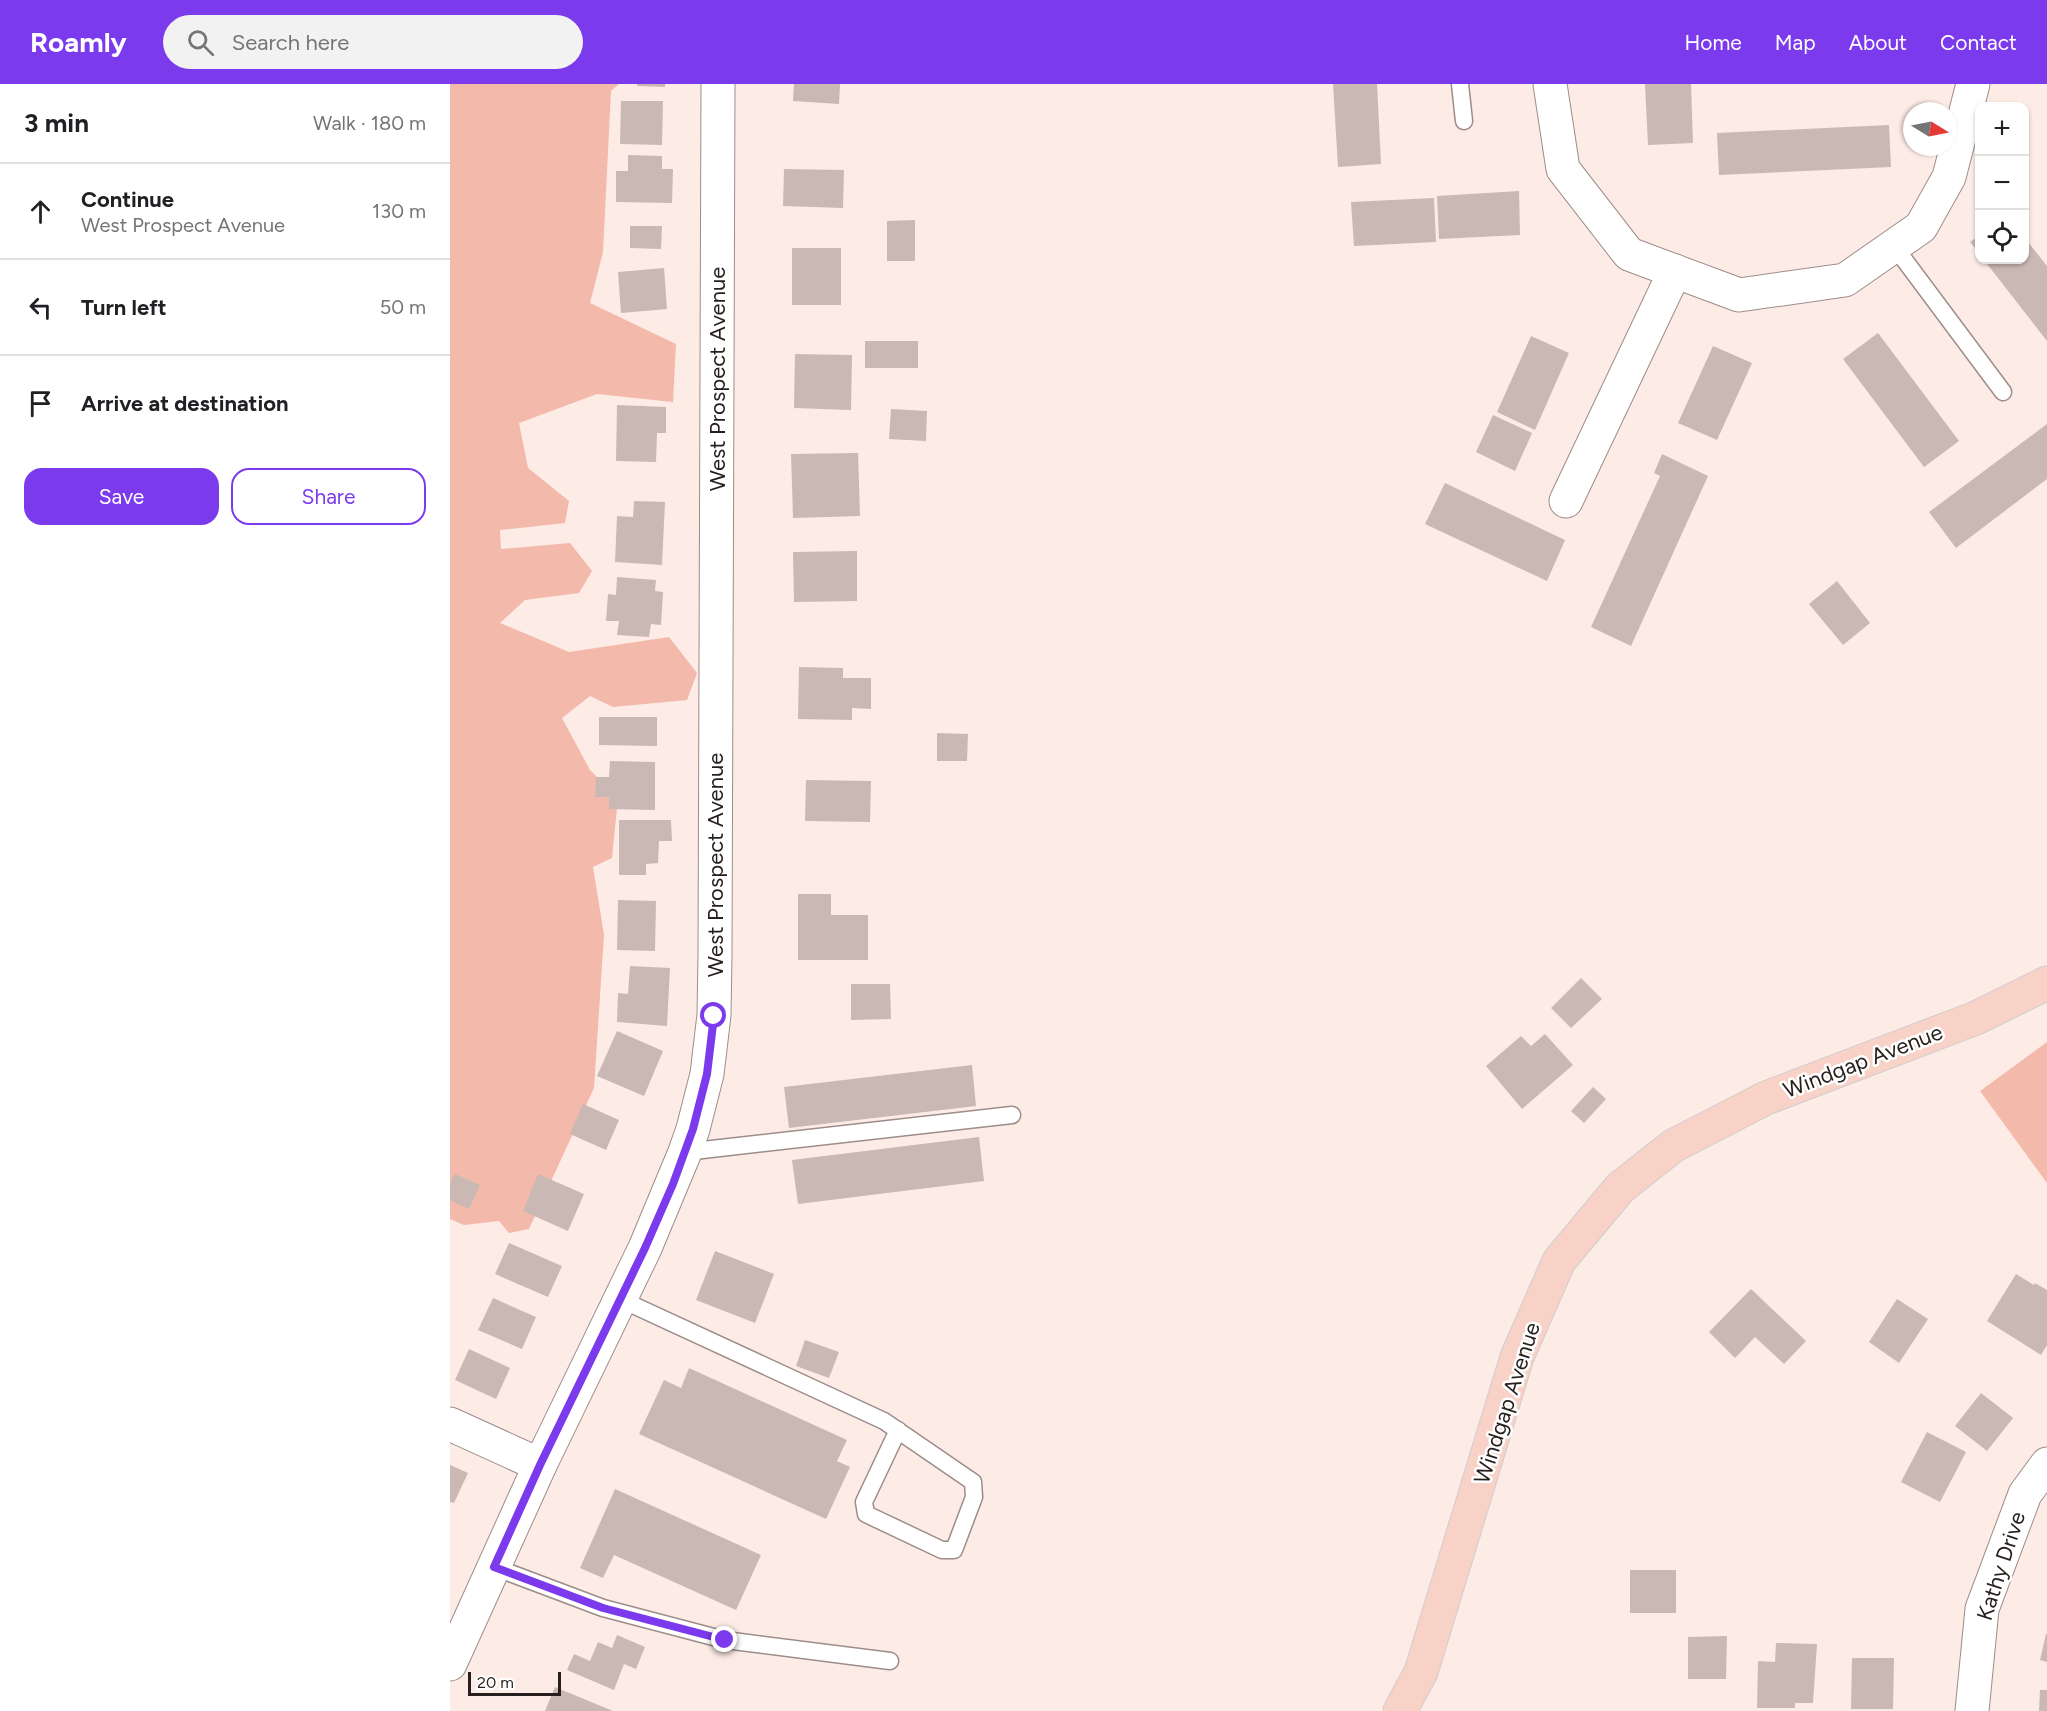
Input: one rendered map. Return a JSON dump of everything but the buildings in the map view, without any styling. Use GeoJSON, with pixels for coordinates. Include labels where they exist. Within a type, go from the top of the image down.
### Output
{"type":"FeatureCollection","features":[{"type":"Feature","properties":{"kind":"main road","name":"Windgap Avenue"},"geometry":{"type":"LineString","coordinates":[[1400,1711],[1421,1672],[1517,1357],[1559,1262],[1620,1188],[1673,1146],[1766,1098],[1976,1018],[2047,983]]}},
{"type":"Feature","properties":{"kind":"street","name":"West Prospect Avenue"},"geometry":{"type":"LineString","coordinates":[[450,1664],[540,1465],[645,1248],[685,1152],[707,1074],[714,1016],[718,84]]}},
{"type":"Feature","properties":{"kind":"street"},"geometry":{"type":"LineString","coordinates":[[1550,84],[1563,169],[1629,254],[1739,295],[1845,280],[1921,227],[1949,177],[1973,84]]}},
{"type":"Feature","properties":{"kind":"street"},"geometry":{"type":"LineString","coordinates":[[1566,501],[1675,271]]}},
{"type":"Feature","properties":{"kind":"street"},"geometry":{"type":"LineString","coordinates":[[450,1424],[540,1465]]}},
{"type":"Feature","properties":{"kind":"street","name":"Kathy Drive"},"geometry":{"type":"LineString","coordinates":[[1972,1711],[1982,1608],[2025,1494],[2047,1464]]}},
{"type":"Feature","properties":{"kind":"lane"},"geometry":{"type":"LineString","coordinates":[[1460,84],[1464,121]]}},
{"type":"Feature","properties":{"kind":"lane"},"geometry":{"type":"LineString","coordinates":[[1894,246],[2003,392]]}},
{"type":"Feature","properties":{"kind":"lane"},"geometry":{"type":"LineString","coordinates":[[685,1152],[1012,1115]]}},
{"type":"Feature","properties":{"kind":"lane"},"geometry":{"type":"LineString","coordinates":[[620,1299],[874,1416],[898,1430],[973,1482],[974,1497],[954,1550],[942,1550],[866,1514],[864,1502],[898,1430]]}},
{"type":"Feature","properties":{"kind":"lane"},"geometry":{"type":"LineString","coordinates":[[494,1567],[603,1608],[725,1640],[890,1661]]}},
{"type":"Feature","properties":{"kind":"shaded area"},"geometry":{"type":"Polygon","coordinates":[[[450,84],[619,84],[611,91],[603,252],[590,303],[676,344],[673,402],[597,394],[519,423],[528,468],[569,501],[565,523],[500,530],[501,549],[570,543],[592,571],[579,593],[525,600],[500,623],[569,652],[669,637],[697,673],[687,700],[613,707],[590,696],[562,718],[590,770],[618,798],[612,858],[593,867],[604,935],[594,1088],[529,1229],[509,1233],[499,1221],[464,1225],[450,1219],[450,84]]]}},
{"type":"Feature","properties":{"kind":"shaded area"},"geometry":{"type":"Polygon","coordinates":[[[2047,1042],[2047,1183],[1980,1091],[2047,1042]]]}},
{"type":"Feature","properties":{"kind":"route"},"geometry":{"type":"LineString","coordinates":[[714,1016],[707,1074],[693,1129],[673,1184],[494,1567],[603,1608],[725,1640]]}}]}
